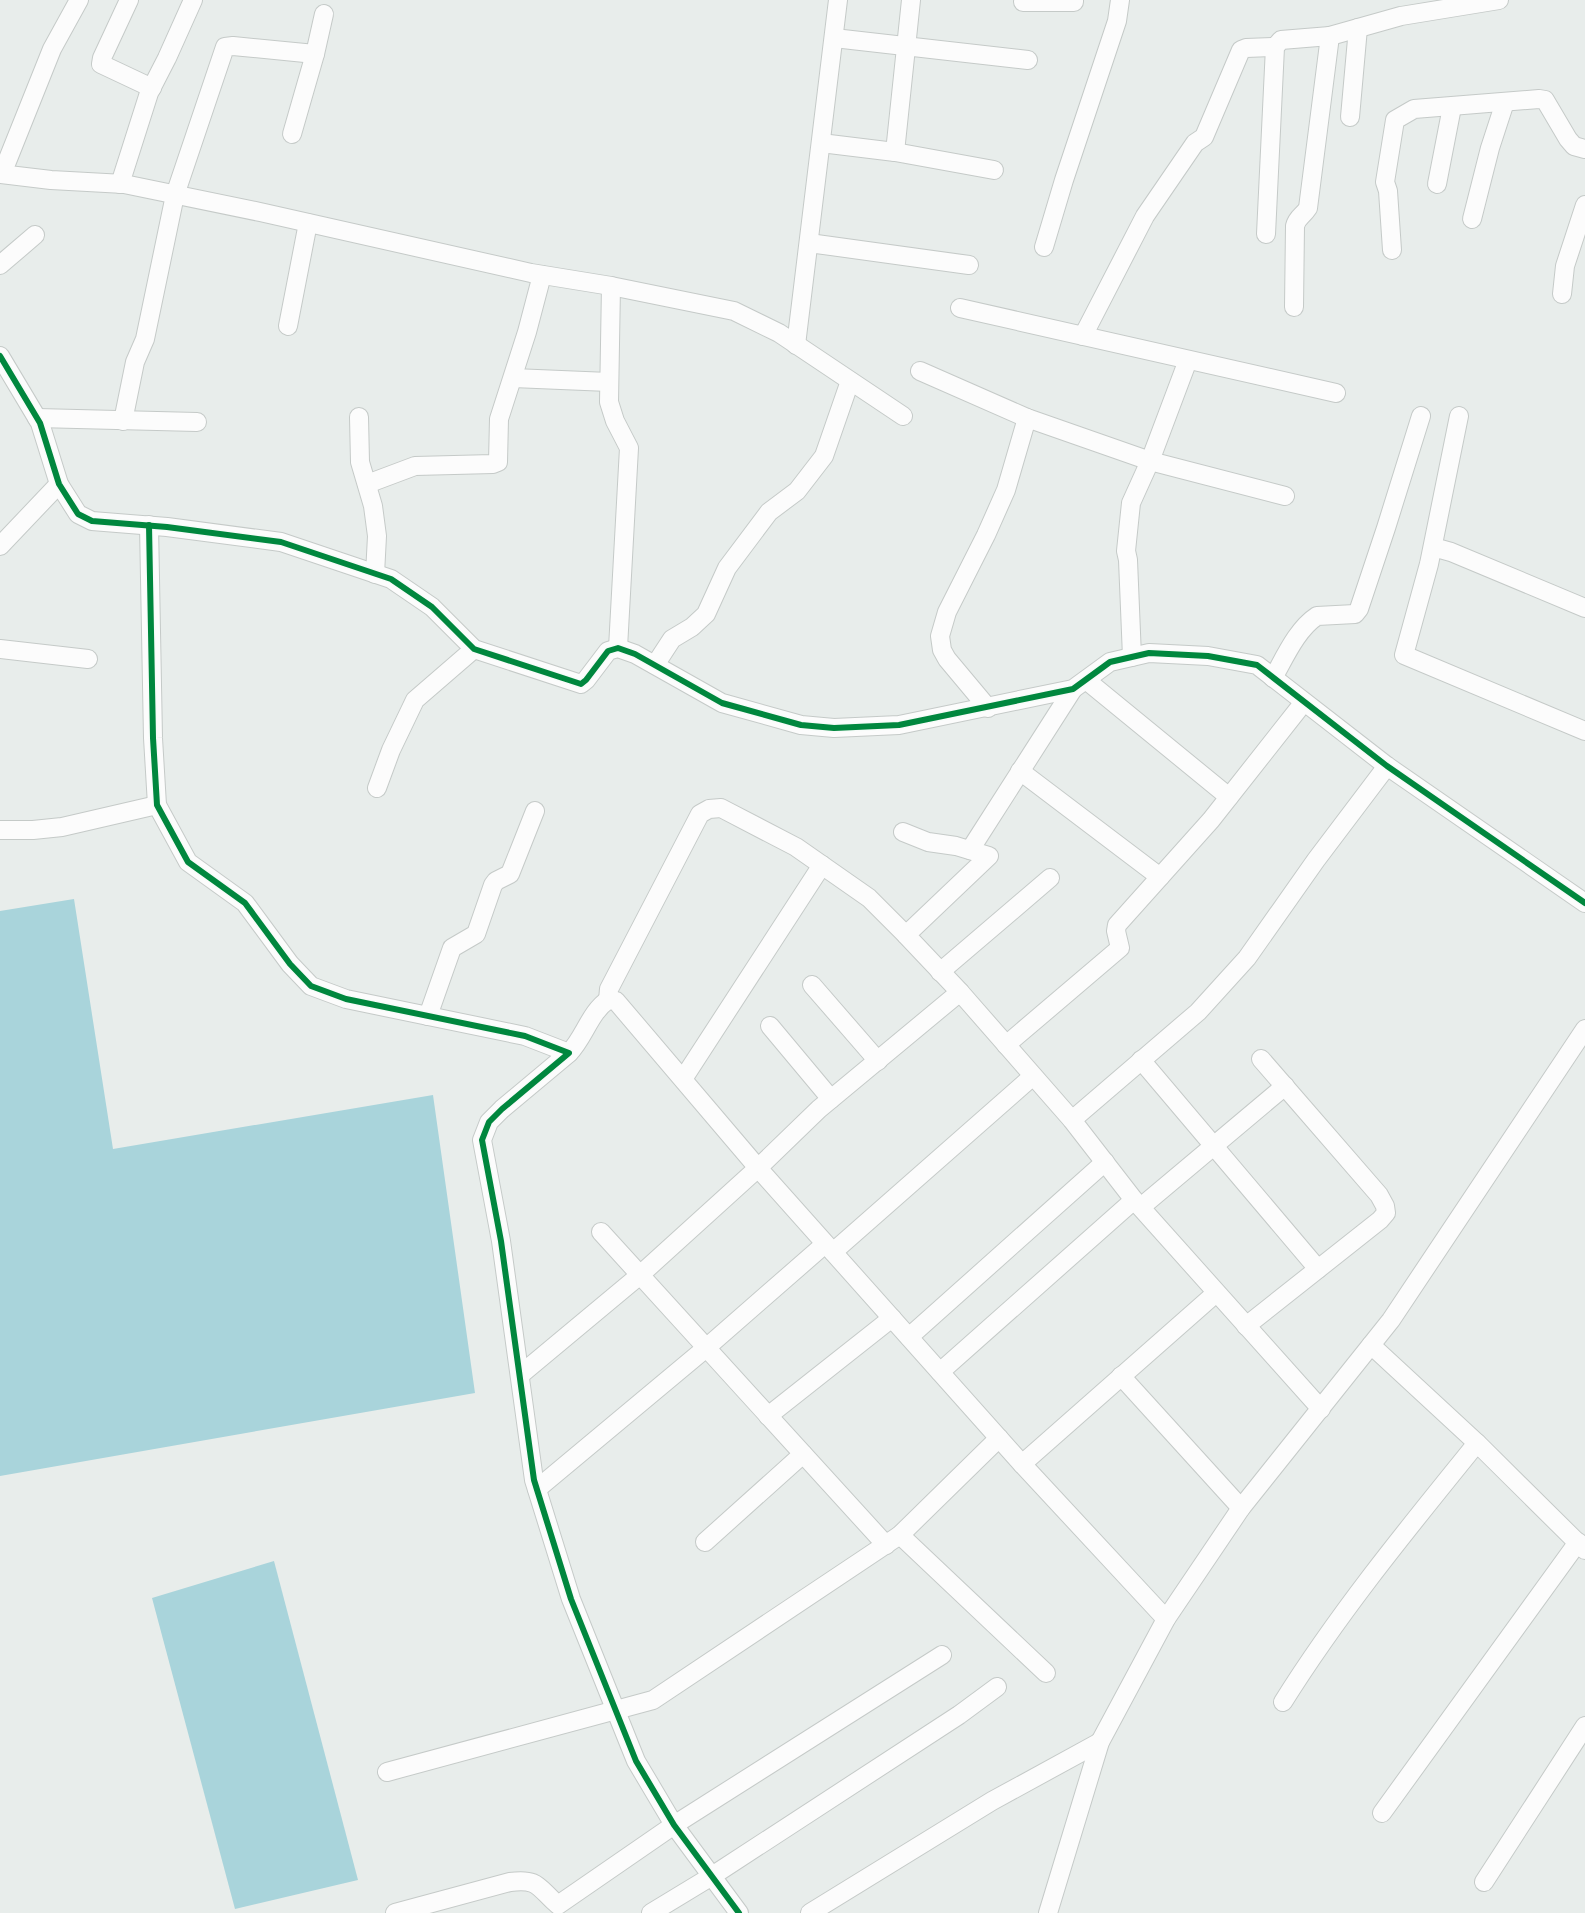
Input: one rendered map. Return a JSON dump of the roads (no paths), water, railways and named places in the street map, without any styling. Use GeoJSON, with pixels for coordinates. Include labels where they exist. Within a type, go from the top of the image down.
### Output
{"type":"FeatureCollection","features":[{"type":"Feature","properties":{"kind":"street"},"geometry":{"type":"LineString","coordinates":[[79,0],[52,49],[1,174],[51,180],[120,184],[308,223],[542,275],[611,286],[734,312],[779,333],[903,416]]}},
{"type":"Feature","properties":{"kind":"street"},"geometry":{"type":"LineString","coordinates":[[129,0],[101,64],[152,88]]}},
{"type":"Feature","properties":{"kind":"street"},"geometry":{"type":"LineString","coordinates":[[120,184],[152,88],[192,0]]}},
{"type":"Feature","properties":{"kind":"street"},"geometry":{"type":"LineString","coordinates":[[796,345],[838,0]]}},
{"type":"Feature","properties":{"kind":"street"},"geometry":{"type":"LineString","coordinates":[[895,152],[911,0]]}},
{"type":"Feature","properties":{"kind":"street"},"geometry":{"type":"LineString","coordinates":[[1023,2],[1058,3],[1074,2],[1074,0]]}},
{"type":"Feature","properties":{"kind":"street"},"geometry":{"type":"LineString","coordinates":[[1044,247],[1064,180],[1117,21],[1120,0]]}},
{"type":"Feature","properties":{"kind":"street"},"geometry":{"type":"LineString","coordinates":[[1266,234],[1275,47],[1281,40],[1330,36],[1401,16],[1499,0]]}},
{"type":"Feature","properties":{"kind":"street"},"geometry":{"type":"LineString","coordinates":[[292,134],[315,54],[324,14]]}},
{"type":"Feature","properties":{"kind":"street"},"geometry":{"type":"LineString","coordinates":[[1350,117],[1358,28]]}},
{"type":"Feature","properties":{"kind":"street"},"geometry":{"type":"LineString","coordinates":[[1294,307],[1295,226],[1296,221],[1308,208],[1330,36]]}},
{"type":"Feature","properties":{"kind":"street"},"geometry":{"type":"LineString","coordinates":[[834,38],[1028,60]]}},
{"type":"Feature","properties":{"kind":"street"},"geometry":{"type":"LineString","coordinates":[[123,421],[135,362],[145,339],[175,195],[225,47],[232,46],[315,54]]}},
{"type":"Feature","properties":{"kind":"street"},"geometry":{"type":"LineString","coordinates":[[1083,336],[1145,216],[1195,143],[1204,137],[1241,50],[1246,48],[1275,47]]}},
{"type":"Feature","properties":{"kind":"street"},"geometry":{"type":"LineString","coordinates":[[1392,250],[1388,190],[1385,182],[1395,120],[1414,109],[1545,100],[1568,139],[1574,146],[1585,149]]}},
{"type":"Feature","properties":{"kind":"street"},"geometry":{"type":"LineString","coordinates":[[1472,219],[1490,148],[1505,102]]}},
{"type":"Feature","properties":{"kind":"street"},"geometry":{"type":"LineString","coordinates":[[1437,184],[1452,107]]}},
{"type":"Feature","properties":{"kind":"street"},"geometry":{"type":"LineString","coordinates":[[821,143],[895,152],[994,170]]}},
{"type":"Feature","properties":{"kind":"street"},"geometry":{"type":"LineString","coordinates":[[1562,294],[1565,266],[1585,205]]}},
{"type":"Feature","properties":{"kind":"street"},"geometry":{"type":"LineString","coordinates":[[288,326],[308,223]]}},
{"type":"Feature","properties":{"kind":"street"},"geometry":{"type":"LineString","coordinates":[[0,265],[35,235]]}},
{"type":"Feature","properties":{"kind":"street"},"geometry":{"type":"LineString","coordinates":[[809,243],[969,265]]}},
{"type":"Feature","properties":{"kind":"street"},"geometry":{"type":"LineString","coordinates":[[367,484],[415,466],[493,464],[498,462],[499,419],[513,378],[542,275]]}},
{"type":"Feature","properties":{"kind":"street"},"geometry":{"type":"LineString","coordinates":[[611,286],[609,402],[615,421],[629,448],[618,648]]}},
{"type":"Feature","properties":{"kind":"street"},"geometry":{"type":"LineString","coordinates":[[960,308],[1336,393]]}},
{"type":"Feature","properties":{"kind":"street"},"geometry":{"type":"LineString","coordinates":[[0,356],[40,423],[58,484],[78,514],[92,521],[149,525],[281,542],[391,579],[432,607],[474,649],[581,684],[608,651],[618,648],[635,654],[722,703],[800,725],[834,728],[899,725],[988,708],[1079,684]]}},
{"type":"Feature","properties":{"kind":"street"},"geometry":{"type":"LineString","coordinates":[[1132,657],[1126,551],[1131,503],[1150,461],[1188,360]]}},
{"type":"Feature","properties":{"kind":"street"},"geometry":{"type":"LineString","coordinates":[[920,371],[1027,418],[1150,461],[1286,496]]}},
{"type":"Feature","properties":{"kind":"street"},"geometry":{"type":"LineString","coordinates":[[513,378],[609,382]]}},
{"type":"Feature","properties":{"kind":"street"},"geometry":{"type":"LineString","coordinates":[[655,665],[672,639],[692,627],[706,614],[727,568],[769,512],[797,491],[824,456],[850,381]]}},
{"type":"Feature","properties":{"kind":"street"},"geometry":{"type":"LineString","coordinates":[[1273,678],[1302,629],[1312,619],[1317,616],[1355,614],[1359,609],[1420,416]]}},
{"type":"Feature","properties":{"kind":"street"},"geometry":{"type":"LineString","coordinates":[[1459,416],[1433,547],[1404,655],[1585,731]]}},
{"type":"Feature","properties":{"kind":"street"},"geometry":{"type":"LineString","coordinates":[[360,417],[360,462],[373,506],[377,536],[375,574]]}},
{"type":"Feature","properties":{"kind":"street"},"geometry":{"type":"LineString","coordinates":[[37,418],[197,422]]}},
{"type":"Feature","properties":{"kind":"street"},"geometry":{"type":"LineString","coordinates":[[988,708],[947,659],[942,650],[940,636],[947,612],[986,535],[1006,490],[1027,418]]}},
{"type":"Feature","properties":{"kind":"street"},"geometry":{"type":"LineString","coordinates":[[0,546],[58,484]]}},
{"type":"Feature","properties":{"kind":"street"},"geometry":{"type":"LineString","coordinates":[[149,525],[153,738],[157,805],[188,862],[244,903],[290,964],[311,986],[346,999],[525,1036],[569,1053]]}},
{"type":"Feature","properties":{"kind":"street"},"geometry":{"type":"LineString","coordinates":[[1433,547],[1451,552],[1585,608]]}},
{"type":"Feature","properties":{"kind":"street"},"geometry":{"type":"LineString","coordinates":[[0,649],[88,659]]}},
{"type":"Feature","properties":{"kind":"street"},"geometry":{"type":"LineString","coordinates":[[377,788],[415,700],[474,649]]}},
{"type":"Feature","properties":{"kind":"street"},"geometry":{"type":"LineString","coordinates":[[970,850],[1020,771],[1079,684],[1110,662],[1149,653],[1208,656],[1256,665],[1387,766],[1585,903]]}},
{"type":"Feature","properties":{"kind":"street"},"geometry":{"type":"LineString","coordinates":[[1079,684],[1229,797]]}},
{"type":"Feature","properties":{"kind":"street"},"geometry":{"type":"LineString","coordinates":[[1006,1045],[1120,948],[1116,931],[1117,925],[1211,820],[1304,702]]}},
{"type":"Feature","properties":{"kind":"street"},"geometry":{"type":"LineString","coordinates":[[1072,1120],[1198,1012],[1247,958],[1316,860],[1387,766]]}},
{"type":"Feature","properties":{"kind":"street"},"geometry":{"type":"LineString","coordinates":[[1020,771],[1160,877]]}},
{"type":"Feature","properties":{"kind":"street"},"geometry":{"type":"LineString","coordinates":[[0,830],[62,827],[157,805]]}},
{"type":"Feature","properties":{"kind":"street"},"geometry":{"type":"LineString","coordinates":[[608,1000],[610,989],[700,814],[709,809],[721,808],[796,847],[869,898],[960,992],[1072,1120],[1137,1204],[1321,1409]]}},
{"type":"Feature","properties":{"kind":"street"},"geometry":{"type":"LineString","coordinates":[[428,1016],[452,948],[476,934],[493,885],[496,881],[510,874],[535,811]]}},
{"type":"Feature","properties":{"kind":"street"},"geometry":{"type":"LineString","coordinates":[[903,832],[928,842],[970,850],[989,856],[906,935]]}},
{"type":"Feature","properties":{"kind":"street"},"geometry":{"type":"LineString","coordinates":[[683,1079],[822,865]]}},
{"type":"Feature","properties":{"kind":"street"},"geometry":{"type":"LineString","coordinates":[[940,972],[1050,878]]}},
{"type":"Feature","properties":{"kind":"street"},"geometry":{"type":"LineString","coordinates":[[812,985],[878,1061]]}},
{"type":"Feature","properties":{"kind":"street"},"geometry":{"type":"LineString","coordinates":[[520,1375],[640,1275],[831,1099],[960,992]]}},
{"type":"Feature","properties":{"kind":"street"},"geometry":{"type":"LineString","coordinates":[[739,1913],[674,1826],[636,1760],[571,1599],[537,1489],[501,1241],[482,1140],[489,1122],[502,1109],[577,1045],[601,1005],[608,1000],[616,1001],[758,1168],[908,1337],[1022,1464],[1166,1619]]}},
{"type":"Feature","properties":{"kind":"street"},"geometry":{"type":"LineString","coordinates":[[770,1026],[831,1099]]}},
{"type":"Feature","properties":{"kind":"street"},"geometry":{"type":"LineString","coordinates":[[1048,1913],[1100,1742],[1166,1619],[1241,1508],[1392,1320],[1585,1029]]}},
{"type":"Feature","properties":{"kind":"street"},"geometry":{"type":"LineString","coordinates":[[1246,1326],[1386,1214],[1385,1206],[1379,1196],[1261,1059]]}},
{"type":"Feature","properties":{"kind":"street"},"geometry":{"type":"LineString","coordinates":[[1141,1060],[1318,1269]]}},
{"type":"Feature","properties":{"kind":"street"},"geometry":{"type":"LineString","coordinates":[[537,1489],[829,1248],[1033,1076]]}},
{"type":"Feature","properties":{"kind":"street"},"geometry":{"type":"LineString","coordinates":[[940,1372],[1137,1204],[1214,1146],[1285,1086]]}},
{"type":"Feature","properties":{"kind":"street"},"geometry":{"type":"LineString","coordinates":[[908,1337],[1105,1162]]}},
{"type":"Feature","properties":{"kind":"street"},"geometry":{"type":"LineString","coordinates":[[601,1232],[803,1454],[893,1540],[1046,1673]]}},
{"type":"Feature","properties":{"kind":"street"},"geometry":{"type":"LineString","coordinates":[[1022,1464],[1216,1293]]}},
{"type":"Feature","properties":{"kind":"street"},"geometry":{"type":"LineString","coordinates":[[768,1416],[892,1318]]}},
{"type":"Feature","properties":{"kind":"street"},"geometry":{"type":"LineString","coordinates":[[1371,1345],[1477,1443],[1582,1546],[1382,1813]]}},
{"type":"Feature","properties":{"kind":"street"},"geometry":{"type":"LineString","coordinates":[[1121,1376],[1241,1508]]}},
{"type":"Feature","properties":{"kind":"street"},"geometry":{"type":"LineString","coordinates":[[387,1772],[653,1700],[893,1540],[999,1438]]}},
{"type":"Feature","properties":{"kind":"street"},"geometry":{"type":"LineString","coordinates":[[1283,1702],[1304,1668],[1391,1548],[1477,1443]]}},
{"type":"Feature","properties":{"kind":"street"},"geometry":{"type":"LineString","coordinates":[[705,1542],[803,1454]]}},
{"type":"Feature","properties":{"kind":"street"},"geometry":{"type":"LineString","coordinates":[[395,1913],[510,1882],[522,1881],[532,1882],[540,1887],[558,1905],[674,1826],[942,1656]]}},
{"type":"Feature","properties":{"kind":"street"},"geometry":{"type":"LineString","coordinates":[[651,1913],[712,1876],[959,1715],[997,1687]]}},
{"type":"Feature","properties":{"kind":"street"},"geometry":{"type":"LineString","coordinates":[[1484,1882],[1585,1726]]}},
{"type":"Feature","properties":{"kind":"street"},"geometry":{"type":"LineString","coordinates":[[810,1913],[992,1801],[1100,1742]]}},
{"type":"Feature","properties":{"kind":"water"},"geometry":{"type":"Polygon","coordinates":[[[74,899],[113,1149],[433,1095],[475,1393],[0,1476],[0,911],[74,899]]]}},
{"type":"Feature","properties":{"kind":"water"},"geometry":{"type":"Polygon","coordinates":[[[274,1561],[358,1880],[235,1909],[152,1598],[274,1561]]]}}]}
